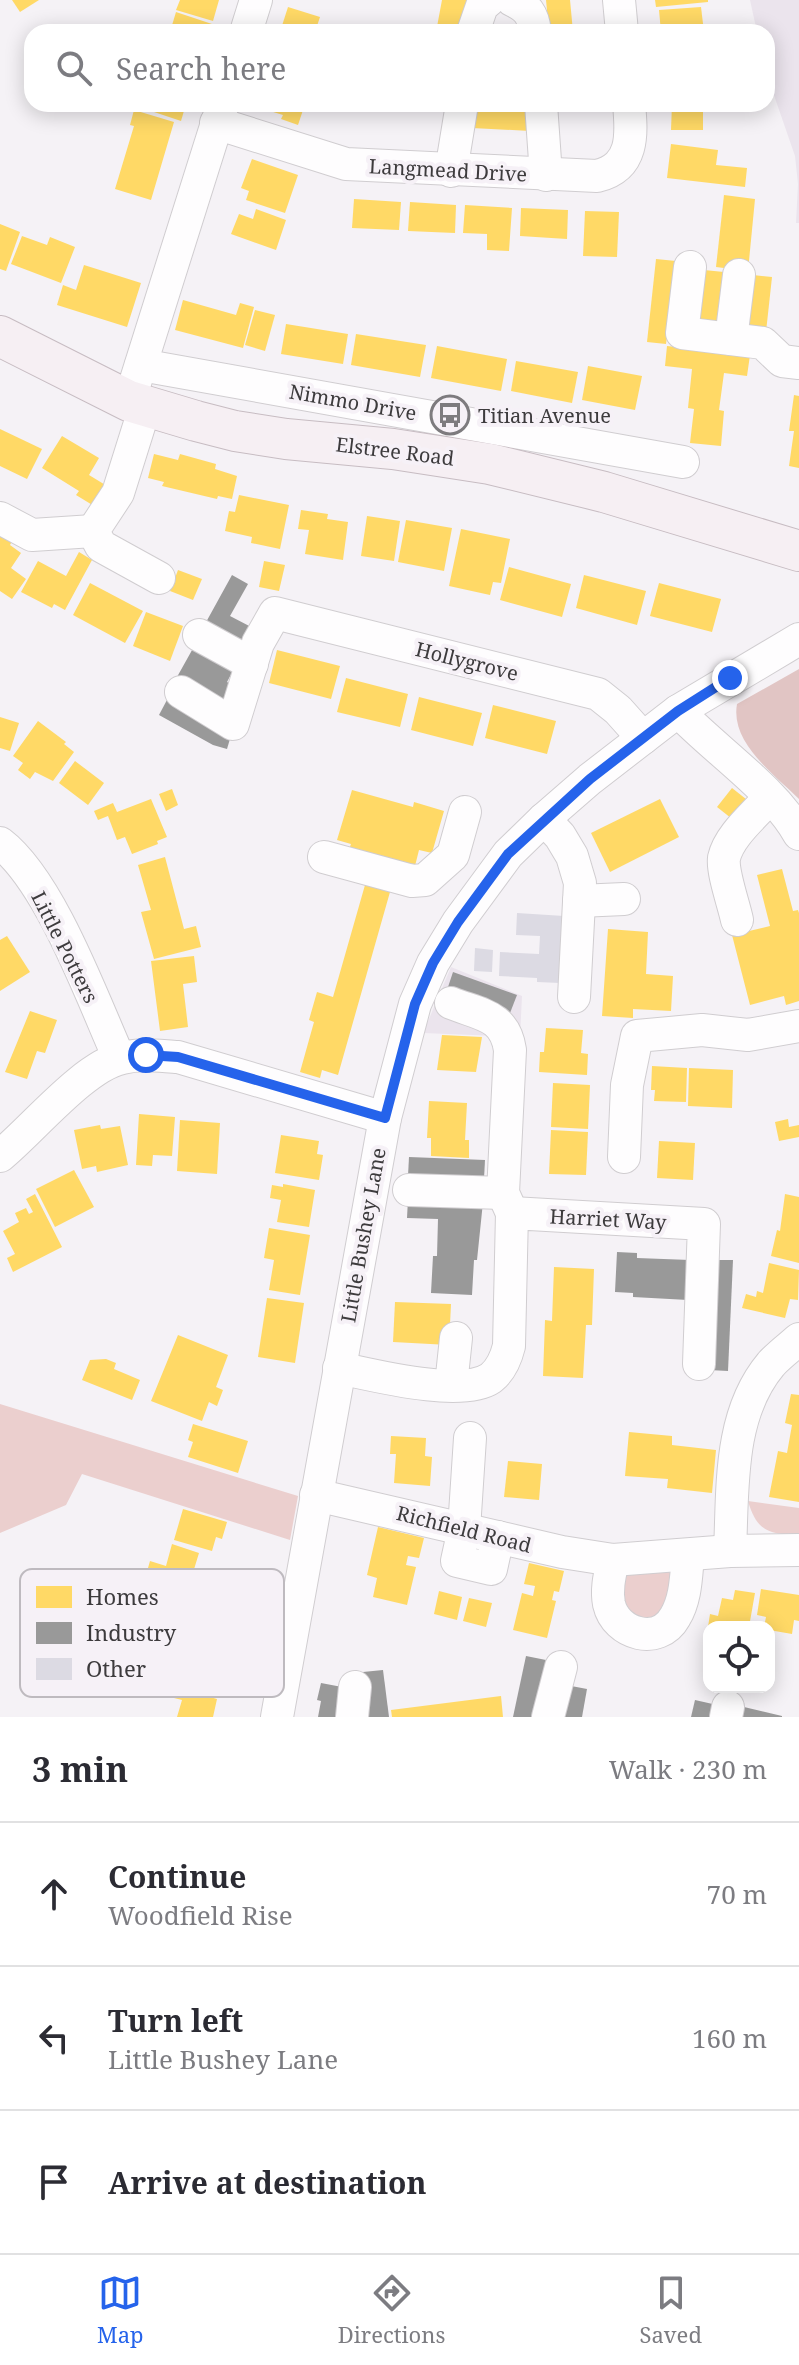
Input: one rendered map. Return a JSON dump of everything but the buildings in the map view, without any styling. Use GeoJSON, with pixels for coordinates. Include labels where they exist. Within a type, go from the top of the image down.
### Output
{"type":"FeatureCollection","features":[{"type":"Feature","properties":{"kind":"main road","name":"Elstree Road"},"geometry":{"type":"LineString","coordinates":[[0,336],[235,431],[393,449],[490,464],[604,492],[799,551]]}},
{"type":"Feature","properties":{"kind":"street"},"geometry":{"type":"LineString","coordinates":[[248,24],[256,0]]}},
{"type":"Feature","properties":{"kind":"street"},"geometry":{"type":"LineString","coordinates":[[476,24],[482,6],[489,0]]}},
{"type":"Feature","properties":{"kind":"street"},"geometry":{"type":"LineString","coordinates":[[512,0],[526,7],[534,24]]}},
{"type":"Feature","properties":{"kind":"street"},"geometry":{"type":"LineString","coordinates":[[619,0],[621,24]]}},
{"type":"Feature","properties":{"kind":"street"},"geometry":{"type":"LineString","coordinates":[[451,171],[461,112]]}},
{"type":"Feature","properties":{"kind":"street"},"geometry":{"type":"LineString","coordinates":[[542,112],[546,175]]}},
{"type":"Feature","properties":{"kind":"street","name":"Langmead Drive"},"geometry":{"type":"LineString","coordinates":[[220,113],[346,164],[597,176],[610,173],[625,159],[631,132],[630,112]]}},
{"type":"Feature","properties":{"kind":"street"},"geometry":{"type":"LineString","coordinates":[[93,531],[118,493],[138,391],[220,113]]}},
{"type":"Feature","properties":{"kind":"street"},"geometry":{"type":"LineString","coordinates":[[690,267],[682,333],[763,343],[790,362]]}},
{"type":"Feature","properties":{"kind":"street"},"geometry":{"type":"LineString","coordinates":[[731,339],[739,275]]}},
{"type":"Feature","properties":{"kind":"street","name":"Nimmo Drive"},"geometry":{"type":"LineString","coordinates":[[138,391],[612,447],[683,462]]}},
{"type":"Feature","properties":{"kind":"street"},"geometry":{"type":"LineString","coordinates":[[604,492],[612,447]]}},
{"type":"Feature","properties":{"kind":"street"},"geometry":{"type":"LineString","coordinates":[[0,518],[32,535],[93,531]]}},
{"type":"Feature","properties":{"kind":"street"},"geometry":{"type":"LineString","coordinates":[[93,531],[101,546],[159,578]]}},
{"type":"Feature","properties":{"kind":"street","name":"Hollygrove"},"geometry":{"type":"LineString","coordinates":[[252,664],[258,643],[275,613],[598,694],[618,710],[643,738]]}},
{"type":"Feature","properties":{"kind":"street"},"geometry":{"type":"LineString","coordinates":[[181,692],[233,724],[252,664],[199,635]]}},
{"type":"Feature","properties":{"kind":"street","name":"Little Bushey Lane"},"geometry":{"type":"LineString","coordinates":[[284,1677],[385,1118],[415,1004],[433,963],[483,886],[508,854],[544,819],[678,711],[799,639]]}},
{"type":"Feature","properties":{"kind":"street"},"geometry":{"type":"LineString","coordinates":[[678,711],[703,738],[770,797],[799,834]]}},
{"type":"Feature","properties":{"kind":"street"},"geometry":{"type":"LineString","coordinates":[[737,920],[723,861],[735,839],[770,797]]}},
{"type":"Feature","properties":{"kind":"street"},"geometry":{"type":"LineString","coordinates":[[324,857],[412,881],[425,880],[453,855],[465,812]]}},
{"type":"Feature","properties":{"kind":"street"},"geometry":{"type":"LineString","coordinates":[[544,819],[560,836],[572,856],[580,883],[574,997]]}},
{"type":"Feature","properties":{"kind":"street","name":"Little Potters"},"geometry":{"type":"LineString","coordinates":[[0,843],[20,863],[66,940],[119,1058]]}},
{"type":"Feature","properties":{"kind":"street"},"geometry":{"type":"LineString","coordinates":[[447,861],[483,886]]}},
{"type":"Feature","properties":{"kind":"street"},"geometry":{"type":"LineString","coordinates":[[579,901],[624,899]]}},
{"type":"Feature","properties":{"kind":"street"},"geometry":{"type":"LineString","coordinates":[[339,1368],[408,1382],[466,1386],[491,1378],[505,1360],[509,1346],[508,1036],[498,1021],[451,1003]]}},
{"type":"Feature","properties":{"kind":"street"},"geometry":{"type":"LineString","coordinates":[[624,1157],[627,1085],[637,1036],[702,1030],[748,1035],[799,1026]]}},
{"type":"Feature","properties":{"kind":"street"},"geometry":{"type":"LineString","coordinates":[[0,1156],[73,1088],[119,1058],[146,1055],[178,1057],[385,1118]]}},
{"type":"Feature","properties":{"kind":"street","name":"Harriet Way"},"geometry":{"type":"LineString","coordinates":[[409,1190],[704,1224],[699,1364]]}},
{"type":"Feature","properties":{"kind":"street"},"geometry":{"type":"LineString","coordinates":[[451,1385],[456,1338]]}},
{"type":"Feature","properties":{"kind":"street"},"geometry":{"type":"LineString","coordinates":[[730,1551],[735,1458],[742,1418],[755,1388],[771,1364],[799,1339]]}},
{"type":"Feature","properties":{"kind":"street"},"geometry":{"type":"LineString","coordinates":[[464,1529],[470,1438]]}},
{"type":"Feature","properties":{"kind":"street","name":"Richfield Road"},"geometry":{"type":"LineString","coordinates":[[316,1495],[562,1552],[613,1560],[730,1551],[799,1550]]}},
{"type":"Feature","properties":{"kind":"street"},"geometry":{"type":"LineString","coordinates":[[613,1560],[608,1590],[610,1606],[622,1624],[645,1635],[657,1633],[674,1621],[684,1591],[688,1556]]}},
{"type":"Feature","properties":{"kind":"street"},"geometry":{"type":"LineString","coordinates":[[548,1717],[561,1667]]}},
{"type":"Feature","properties":{"kind":"street","name":"Little Bushey Lane"},"geometry":{"type":"LineString","coordinates":[[277,1717],[281,1697]]}},
{"type":"Feature","properties":{"kind":"shaded area"},"geometry":{"type":"Polygon","coordinates":[[[750,0],[799,0],[799,223],[796,223],[798,184],[795,156],[775,98],[775,24],[755,24],[750,0]]]}},
{"type":"Feature","properties":{"kind":"shaded area"},"geometry":{"type":"Polygon","coordinates":[[[799,669],[799,799],[747,745],[740,732],[737,704],[799,669]]]}},
{"type":"Feature","properties":{"kind":"shaded area"},"geometry":{"type":"Polygon","coordinates":[[[451,967],[522,996],[520,1037],[423,1033],[451,967]]]}},
{"type":"Feature","properties":{"kind":"shaded area"},"geometry":{"type":"Polygon","coordinates":[[[0,1404],[298,1496],[290,1540],[82,1474],[66,1505],[0,1533],[0,1404]]]}},
{"type":"Feature","properties":{"kind":"shaded area"},"geometry":{"type":"Polygon","coordinates":[[[748,1501],[799,1508],[799,1535],[772,1532],[760,1525],[748,1501]]]}},
{"type":"Feature","properties":{"kind":"shaded area"},"geometry":{"type":"Polygon","coordinates":[[[664,1568],[671,1574],[663,1618],[628,1619],[619,1582],[624,1574],[664,1568]]]}},
{"type":"Feature","properties":{"kind":"place","name":"Titian Avenue"},"geometry":{"type":"Point","coordinates":[450,415]}},
{"type":"Feature","properties":{"kind":"route"},"geometry":{"type":"LineString","coordinates":[[146,1055],[178,1057],[385,1118],[415,1004],[433,963],[458,922],[508,854],[590,779],[678,711],[730,678]]}}]}
